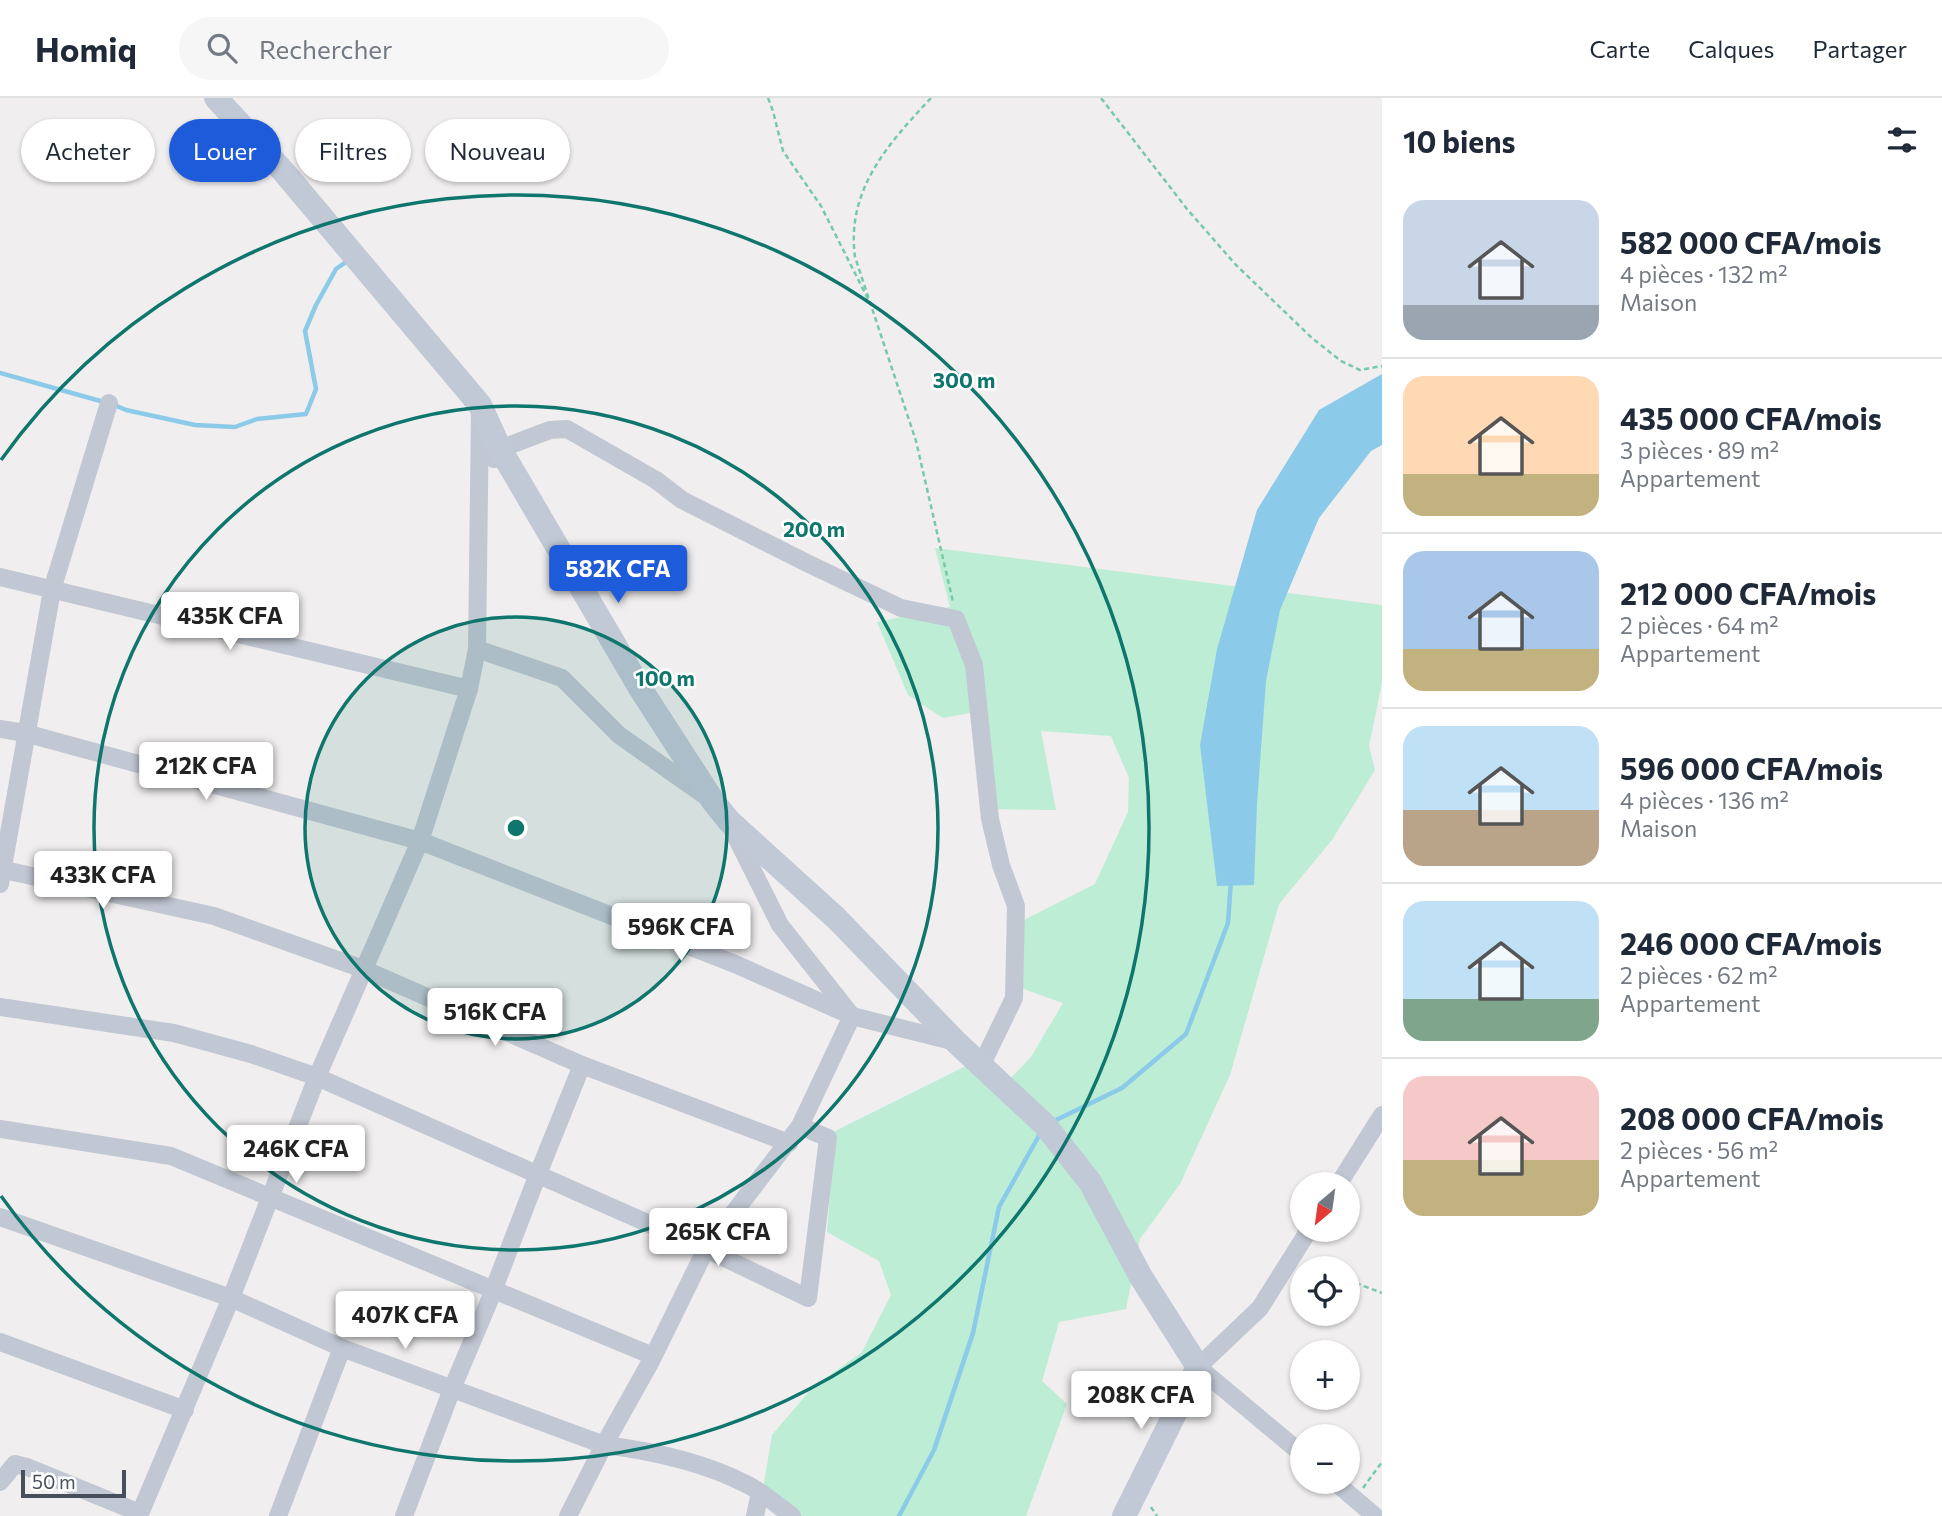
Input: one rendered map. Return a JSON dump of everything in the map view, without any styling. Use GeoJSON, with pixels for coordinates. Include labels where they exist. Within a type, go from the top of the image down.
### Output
{"type":"FeatureCollection","features":[{"type":"Feature","properties":{"kind":"street"},"geometry":{"type":"LineString","coordinates":[[216,98],[284,171],[480,405],[500,449],[640,688],[713,801],[729,821],[836,918],[981,1066],[1045,1125],[1090,1182],[1141,1277],[1198,1367],[1290,1444]]}},
{"type":"Feature","properties":{"kind":"street"},"geometry":{"type":"LineString","coordinates":[[109,403],[52,590],[1,874],[214,916],[363,969],[582,1065],[789,1143]]}},
{"type":"Feature","properties":{"kind":"street"},"geometry":{"type":"LineString","coordinates":[[0,1482],[15,1464],[140,1515],[231,1297],[317,1077],[420,841],[468,689],[477,649],[480,405]]}},
{"type":"Feature","properties":{"kind":"street"},"geometry":{"type":"LineString","coordinates":[[480,479],[500,449],[550,430],[567,429],[656,480],[682,500],[809,564],[901,608],[957,619],[974,665],[990,819],[1001,865],[1016,906],[1014,998],[981,1066]]}},
{"type":"Feature","properties":{"kind":"street"},"geometry":{"type":"LineString","coordinates":[[0,577],[468,689]]}},
{"type":"Feature","properties":{"kind":"street"},"geometry":{"type":"LineString","coordinates":[[477,649],[562,678],[619,735],[713,801]]}},
{"type":"Feature","properties":{"kind":"street"},"geometry":{"type":"LineString","coordinates":[[0,729],[25,733],[420,841],[735,964],[852,1016],[956,1041]]}},
{"type":"Feature","properties":{"kind":"street"},"geometry":{"type":"LineString","coordinates":[[729,821],[780,925],[852,1016]]}},
{"type":"Feature","properties":{"kind":"street"},"geometry":{"type":"LineString","coordinates":[[0,1007],[174,1033],[251,1054],[317,1077],[706,1249],[808,1298],[828,1139],[800,1126]]}},
{"type":"Feature","properties":{"kind":"street"},"geometry":{"type":"LineString","coordinates":[[568,1516],[706,1249],[800,1126],[852,1016]]}},
{"type":"Feature","properties":{"kind":"street"},"geometry":{"type":"LineString","coordinates":[[404,1516],[582,1065]]}},
{"type":"Feature","properties":{"kind":"street"},"geometry":{"type":"LineString","coordinates":[[1347,1172],[1380,1121]]}},
{"type":"Feature","properties":{"kind":"street"},"geometry":{"type":"LineString","coordinates":[[0,1129],[171,1156],[653,1356]]}},
{"type":"Feature","properties":{"kind":"street"},"geometry":{"type":"LineString","coordinates":[[0,1217],[231,1297],[342,1348],[604,1445],[648,1451],[698,1465],[748,1485],[792,1516]]}},
{"type":"Feature","properties":{"kind":"street"},"geometry":{"type":"LineString","coordinates":[[1124,1516],[1198,1367],[1260,1308],[1301,1242]]}},
{"type":"Feature","properties":{"kind":"street"},"geometry":{"type":"LineString","coordinates":[[0,1342],[184,1410]]}},
{"type":"Feature","properties":{"kind":"street"},"geometry":{"type":"LineString","coordinates":[[278,1516],[342,1348]]}},
{"type":"Feature","properties":{"kind":"street"},"geometry":{"type":"LineString","coordinates":[[755,1516],[760,1493]]}},
{"type":"Feature","properties":{"kind":"street"},"geometry":{"type":"LineString","coordinates":[[1349,1494],[1375,1516]]}},
{"type":"Feature","properties":{"kind":"path"},"geometry":{"type":"LineString","coordinates":[[768,98],[783,151],[821,206],[873,310]]}},
{"type":"Feature","properties":{"kind":"path"},"geometry":{"type":"LineString","coordinates":[[931,98],[873,168],[861,195],[852,235],[855,257],[916,441],[957,619]]}},
{"type":"Feature","properties":{"kind":"path"},"geometry":{"type":"LineString","coordinates":[[1101,98],[1186,209],[1236,265],[1312,338],[1341,360],[1360,370],[1382,366]]}},
{"type":"Feature","properties":{"kind":"path"},"geometry":{"type":"LineString","coordinates":[[1360,1285],[1382,1293]]}},
{"type":"Feature","properties":{"kind":"path"},"geometry":{"type":"LineString","coordinates":[[1355,1499],[1382,1462]]}},
{"type":"Feature","properties":{"kind":"green space"},"geometry":{"type":"Polygon","coordinates":[[[935,548],[1382,605],[1382,683],[1369,746],[1375,770],[1332,840],[1279,904],[1230,1075],[1180,1184],[1140,1239],[1126,1309],[1059,1322],[1042,1381],[1067,1404],[1026,1516],[785,1516],[762,1495],[772,1435],[812,1388],[862,1352],[891,1295],[879,1261],[827,1232],[835,1131],[964,1067],[1010,1079],[1031,1057],[1063,1003],[1021,988],[1016,924],[1095,884],[1128,812],[1129,778],[1111,736],[1041,731],[1056,810],[986,809],[980,711],[943,718],[908,695],[877,622],[950,607],[935,548]]]}},
{"type":"Feature","properties":{"kind":"water"},"geometry":{"type":"Polygon","coordinates":[[[1382,374],[1382,445],[1371,451],[1319,518],[1280,610],[1266,681],[1254,885],[1217,886],[1200,745],[1217,649],[1257,510],[1319,410],[1382,374]]]}},
{"type":"Feature","properties":{"kind":"waterway"},"geometry":{"type":"LineString","coordinates":[[112,404],[126,410],[195,425],[235,427],[257,419],[306,414],[316,389],[305,331],[336,269],[346,262]]}},
{"type":"Feature","properties":{"kind":"waterway"},"geometry":{"type":"LineString","coordinates":[[0,373],[104,402]]}},
{"type":"Feature","properties":{"kind":"waterway"},"geometry":{"type":"LineString","coordinates":[[1052,1122],[1122,1088],[1186,1034],[1228,923],[1231,880]]}},
{"type":"Feature","properties":{"kind":"waterway"},"geometry":{"type":"LineString","coordinates":[[899,1516],[934,1450],[973,1333],[999,1207],[1041,1132]]}}]}
